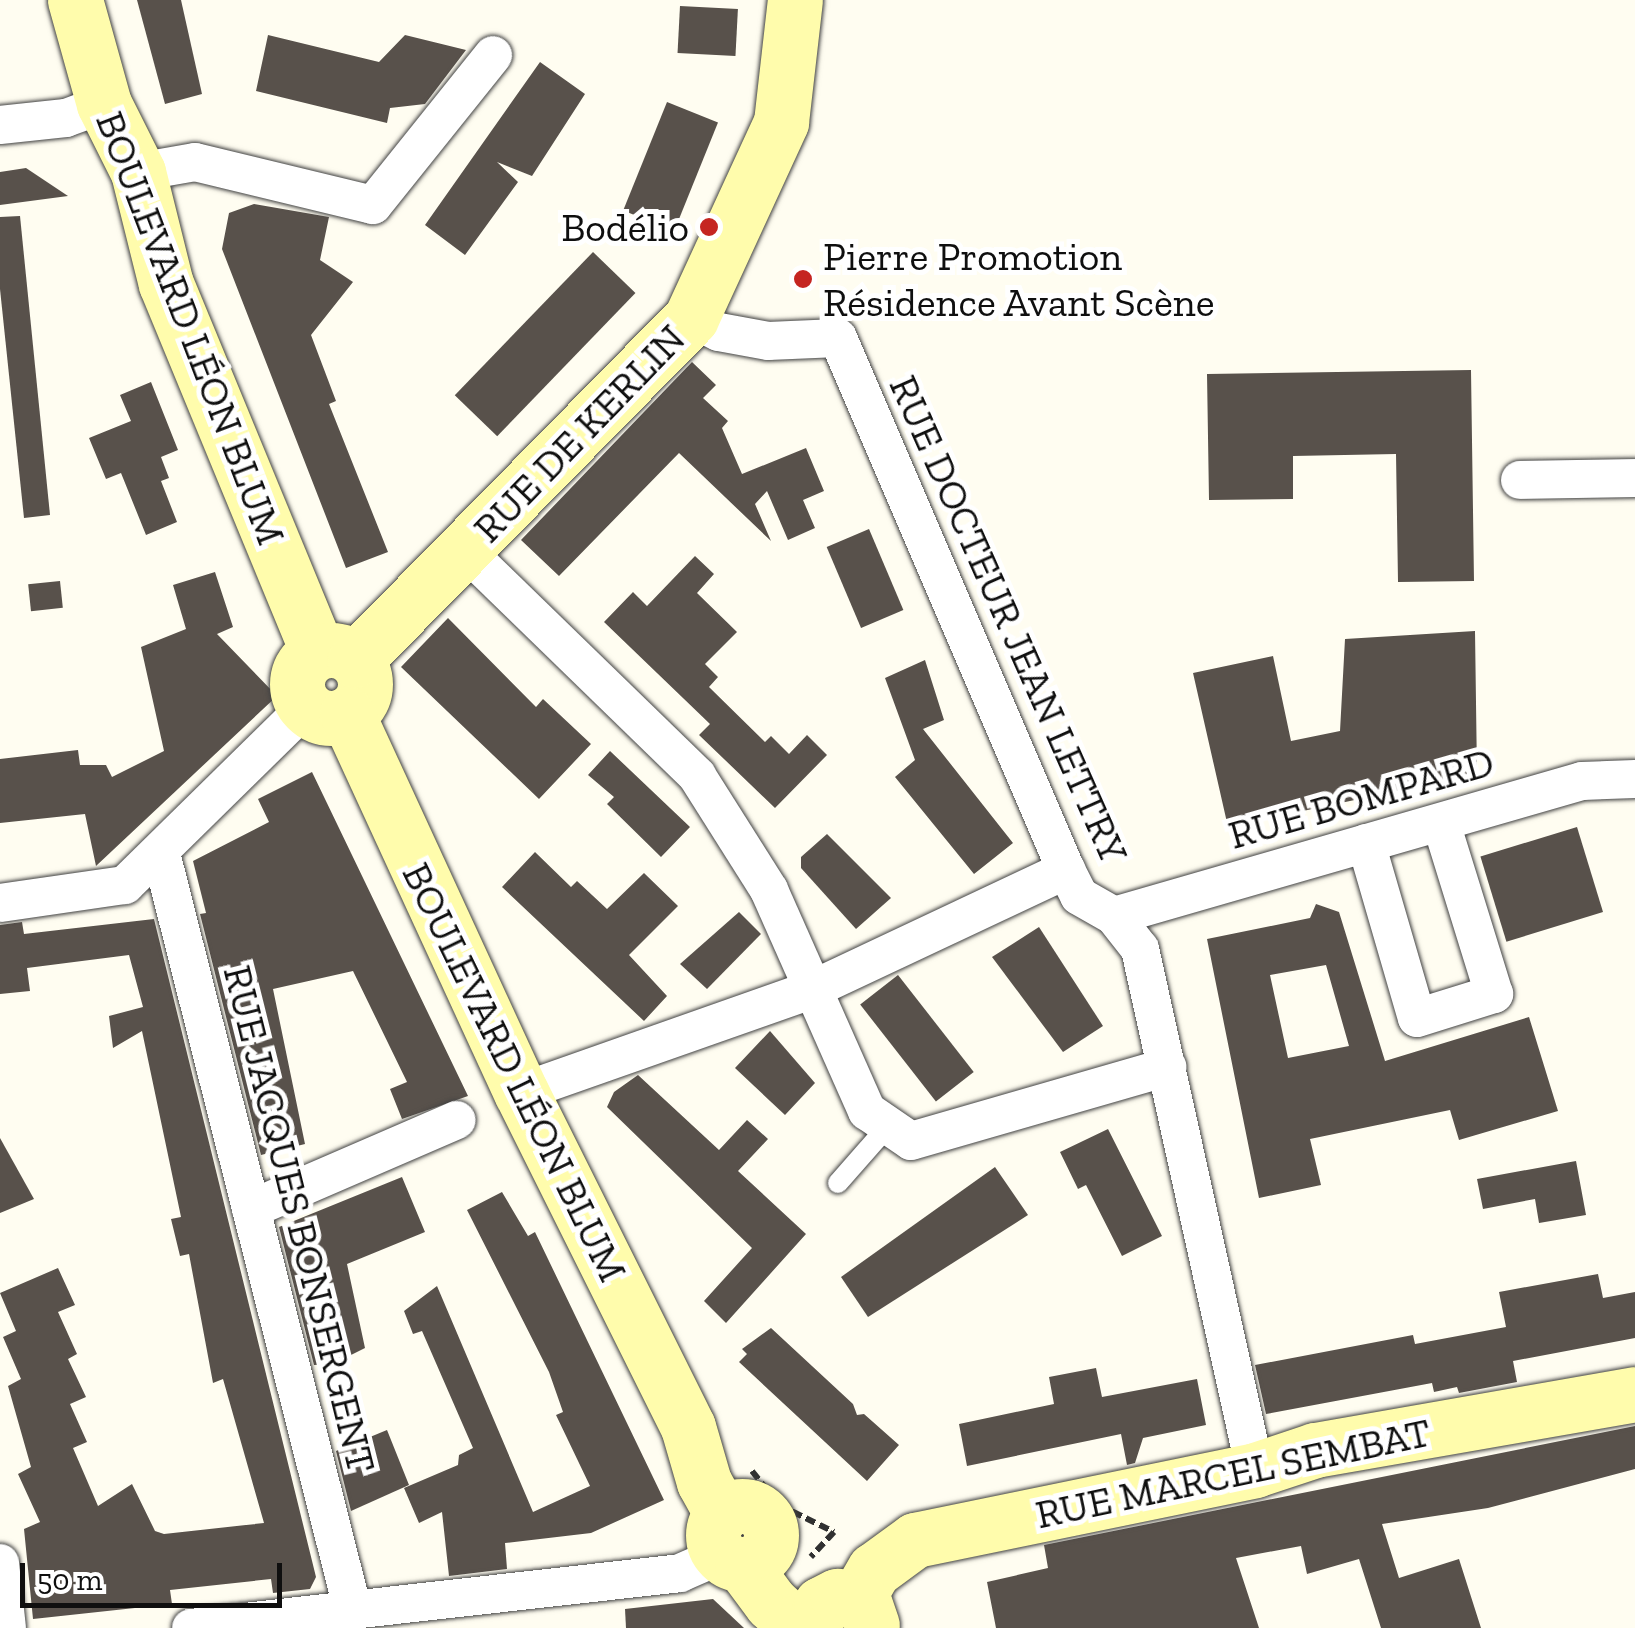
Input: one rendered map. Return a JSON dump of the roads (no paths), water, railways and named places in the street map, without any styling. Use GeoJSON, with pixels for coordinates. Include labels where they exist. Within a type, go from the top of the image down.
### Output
{"type":"FeatureCollection","features":[{"type":"Feature","properties":{"kind":"street","name":"BOULEVARD LÉON BLUM"},"geometry":{"type":"LineString","coordinates":[[75,0],[104,104],[138,172],[166,284],[336,656],[297,676],[326,711],[688,1427],[785,1568]]}},
{"type":"Feature","properties":{"kind":"street","name":"RUE DE KERLIN"},"geometry":{"type":"LineString","coordinates":[[336,656],[465,550],[691,318],[781,122],[795,0]]}},
{"type":"Feature","properties":{"kind":"street"},"geometry":{"type":"LineString","coordinates":[[138,172],[196,162],[373,205],[493,55]]}},
{"type":"Feature","properties":{"kind":"street"},"geometry":{"type":"LineString","coordinates":[[0,124],[66,118],[104,104]]}},
{"type":"Feature","properties":{"kind":"street","name":"RUE DOCTEUR JEAN LETTRY"},"geometry":{"type":"LineString","coordinates":[[691,318],[719,332],[768,341],[838,338],[1066,870],[1080,896],[1114,916],[1140,948],[1254,1470]]}},
{"type":"Feature","properties":{"kind":"street"},"geometry":{"type":"LineString","coordinates":[[1520,480],[1635,478]]}},
{"type":"Feature","properties":{"kind":"street"},"geometry":{"type":"LineString","coordinates":[[465,550],[697,776],[769,890],[866,1111],[911,1140],[1168,1067]]}},
{"type":"Feature","properties":{"kind":"street"},"geometry":{"type":"LineString","coordinates":[[0,904],[125,885],[326,711]]}},
{"type":"Feature","properties":{"kind":"street","name":"RUE BOMPARD"},"geometry":{"type":"LineString","coordinates":[[1114,916],[1582,781],[1635,779]]}},
{"type":"Feature","properties":{"kind":"street"},"geometry":{"type":"LineString","coordinates":[[1366,844],[1417,1018],[1494,994],[1441,822]]}},
{"type":"Feature","properties":{"kind":"street","name":"RUE JACQUES BONSERGENT"},"geometry":{"type":"LineString","coordinates":[[161,853],[352,1607]]}},
{"type":"Feature","properties":{"kind":"street"},"geometry":{"type":"LineString","coordinates":[[521,1092],[813,989],[1066,870]]}},
{"type":"Feature","properties":{"kind":"street"},"geometry":{"type":"LineString","coordinates":[[251,1209],[457,1120]]}},
{"type":"Feature","properties":{"kind":"street","name":"RUE MARCEL SEMBAT"},"geometry":{"type":"LineString","coordinates":[[785,1568],[874,1570],[915,1540],[1254,1470],[1314,1450],[1635,1394]]}},
{"type":"Feature","properties":{"kind":"street"},"geometry":{"type":"LineString","coordinates":[[0,1563],[7,1628]]}},
{"type":"Feature","properties":{"kind":"street"},"geometry":{"type":"LineString","coordinates":[[191,1628],[352,1607],[410,1614],[680,1573],[785,1568]]}},
{"type":"Feature","properties":{"kind":"lane"},"geometry":{"type":"LineString","coordinates":[[838,1183],[888,1126]]}},
{"type":"Feature","properties":{"kind":"place","name":"Bodélio"},"geometry":{"type":"Point","coordinates":[709,227]}},
{"type":"Feature","properties":{"kind":"place","name":"Pierre Promotion Résidence Avant Scène"},"geometry":{"type":"Point","coordinates":[803,279]}}]}
